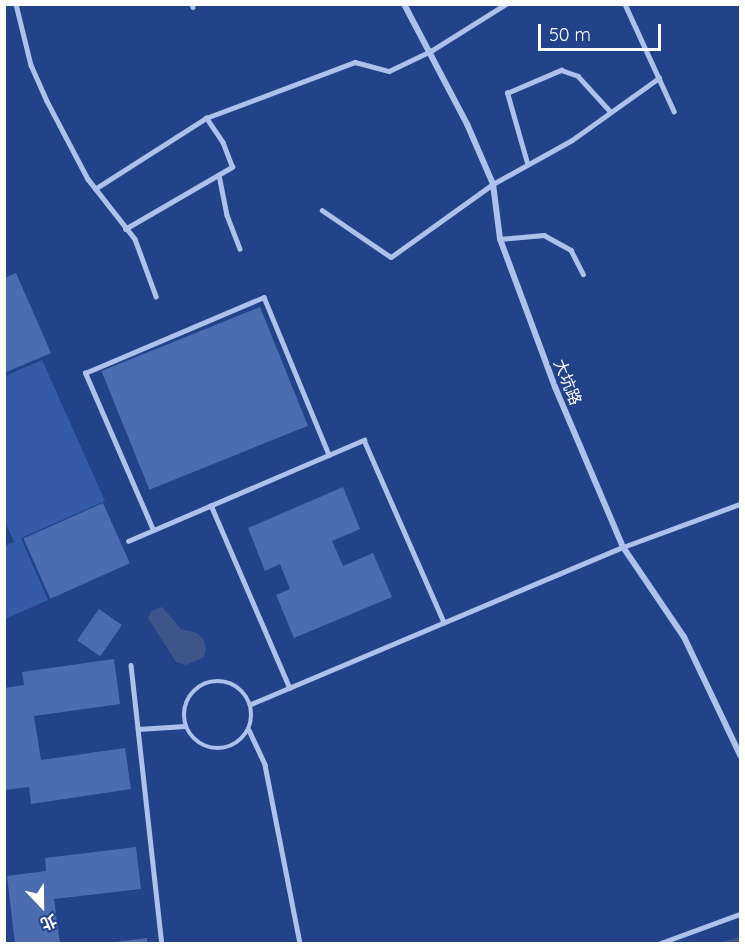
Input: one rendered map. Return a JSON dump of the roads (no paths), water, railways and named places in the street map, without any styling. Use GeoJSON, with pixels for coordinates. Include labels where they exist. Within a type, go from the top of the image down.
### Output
{"type":"FeatureCollection","features":[{"type":"Feature","properties":{"kind":"street","name":"大坑路"},"geometry":{"type":"LineString","coordinates":[[404,4],[431,51],[493,184],[500,239],[555,387],[623,548],[684,637],[741,755]]}},
{"type":"Feature","properties":{"kind":"lane"},"geometry":{"type":"LineString","coordinates":[[16,4],[31,64],[43,92],[95,189],[135,239],[156,296]]}},
{"type":"Feature","properties":{"kind":"lane"},"geometry":{"type":"LineString","coordinates":[[95,189],[206,118],[355,62],[389,72],[431,51],[506,4]]}},
{"type":"Feature","properties":{"kind":"lane"},"geometry":{"type":"LineString","coordinates":[[625,4],[674,111]]}},
{"type":"Feature","properties":{"kind":"lane"},"geometry":{"type":"LineString","coordinates":[[527,163],[507,93],[561,70],[578,76],[610,111]]}},
{"type":"Feature","properties":{"kind":"lane"},"geometry":{"type":"LineString","coordinates":[[322,210],[391,257],[493,184],[527,163],[572,140],[659,78]]}},
{"type":"Feature","properties":{"kind":"lane"},"geometry":{"type":"LineString","coordinates":[[125,229],[232,167],[223,144],[206,118]]}},
{"type":"Feature","properties":{"kind":"lane"},"geometry":{"type":"LineString","coordinates":[[219,175],[227,215],[240,249]]}},
{"type":"Feature","properties":{"kind":"lane"},"geometry":{"type":"LineString","coordinates":[[500,239],[544,235],[571,250],[583,274]]}},
{"type":"Feature","properties":{"kind":"lane"},"geometry":{"type":"LineString","coordinates":[[153,530],[85,373],[117,359],[264,297],[329,455]]}},
{"type":"Feature","properties":{"kind":"lane"},"geometry":{"type":"LineString","coordinates":[[128,541],[364,440],[444,622]]}},
{"type":"Feature","properties":{"kind":"lane"},"geometry":{"type":"LineString","coordinates":[[251,704],[623,548],[741,504]]}},
{"type":"Feature","properties":{"kind":"lane"},"geometry":{"type":"LineString","coordinates":[[211,505],[290,688]]}},
{"type":"Feature","properties":{"kind":"lane"},"geometry":{"type":"LineString","coordinates":[[132,665],[162,944]]}},
{"type":"Feature","properties":{"kind":"lane"},"geometry":{"type":"LineString","coordinates":[[249,730],[240,741],[215,749],[192,737],[185,726],[187,700],[207,682],[233,684],[251,704],[249,730],[265,765],[300,944]]}},
{"type":"Feature","properties":{"kind":"lane"},"geometry":{"type":"LineString","coordinates":[[138,729],[185,726]]}},
{"type":"Feature","properties":{"kind":"lane"},"geometry":{"type":"LineString","coordinates":[[658,944],[741,914]]}},
{"type":"Feature","properties":{"kind":"waterway"},"geometry":{"type":"LineString","coordinates":[[722,944],[740,939]]}}]}
